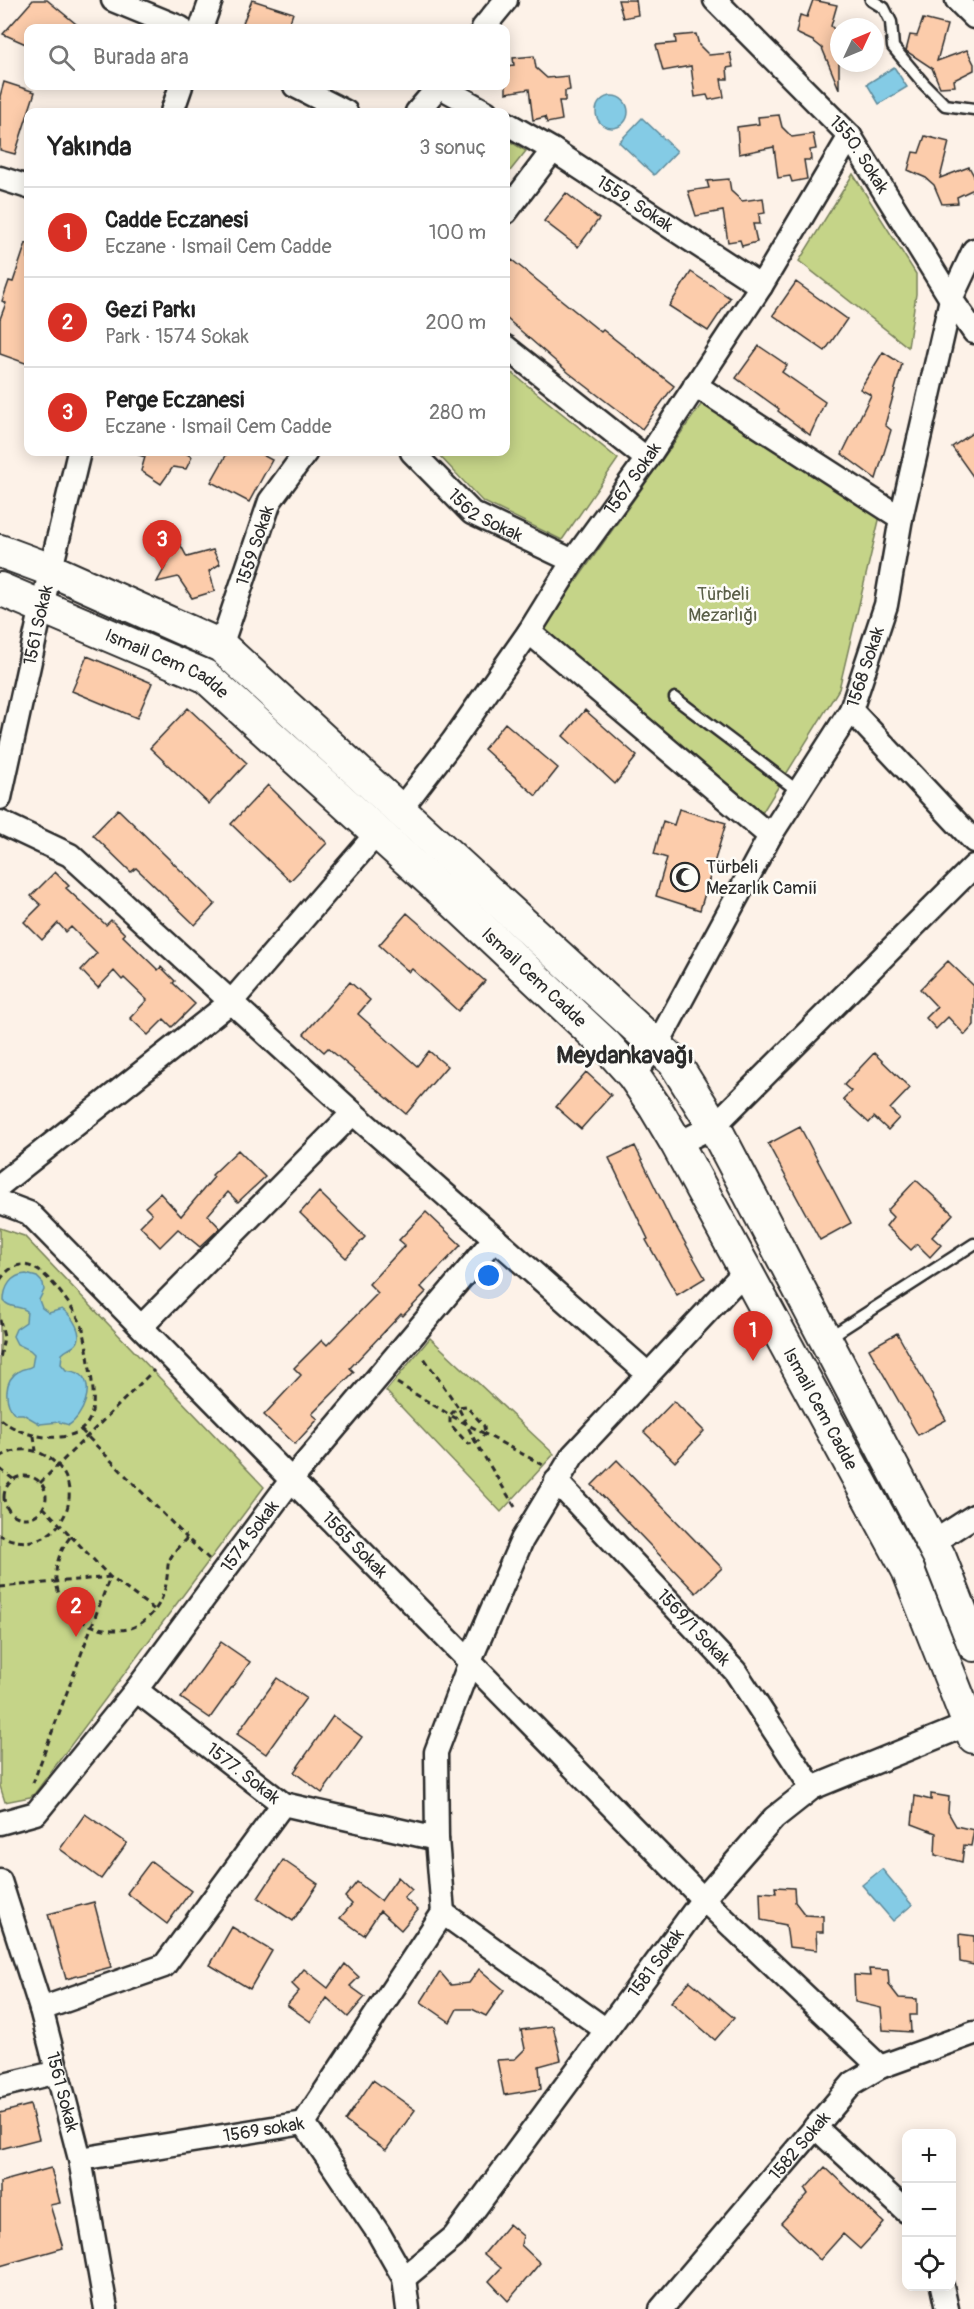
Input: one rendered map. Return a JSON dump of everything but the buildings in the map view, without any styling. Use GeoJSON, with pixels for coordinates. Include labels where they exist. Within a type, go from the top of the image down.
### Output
{"type":"FeatureCollection","features":[{"type":"Feature","properties":{"kind":"main road","name":"Ismail Cem Cadde"},"geometry":{"type":"LineString","coordinates":[[0,551],[51,570],[221,646],[674,1062],[714,1126],[940,1558],[974,1646]]}},
{"type":"Feature","properties":{"kind":"main road","name":"Ismail Cem Cadde"},"geometry":{"type":"LineString","coordinates":[[0,589],[205,676],[455,903],[606,1045],[633,1075],[676,1144],[908,1570],[972,1731]]}},
{"type":"Feature","properties":{"kind":"street"},"geometry":{"type":"LineString","coordinates":[[113,0],[171,24]]}},
{"type":"Feature","properties":{"kind":"street"},"geometry":{"type":"LineString","coordinates":[[202,24],[211,0]]}},
{"type":"Feature","properties":{"kind":"street"},"geometry":{"type":"LineString","coordinates":[[486,24],[506,0]]}},
{"type":"Feature","properties":{"kind":"street","name":"1550. Sokak"},"geometry":{"type":"LineString","coordinates":[[715,0],[850,136],[974,332]]}},
{"type":"Feature","properties":{"kind":"street"},"geometry":{"type":"LineString","coordinates":[[957,0],[974,17]]}},
{"type":"Feature","properties":{"kind":"street"},"geometry":{"type":"LineString","coordinates":[[173,108],[180,90]]}},
{"type":"Feature","properties":{"kind":"street"},"geometry":{"type":"LineString","coordinates":[[303,90],[338,108]]}},
{"type":"Feature","properties":{"kind":"street"},"geometry":{"type":"LineString","coordinates":[[420,108],[436,90]]}},
{"type":"Feature","properties":{"kind":"street"},"geometry":{"type":"LineString","coordinates":[[446,90],[479,108]]}},
{"type":"Feature","properties":{"kind":"street","name":"1559. Sokak"},"geometry":{"type":"LineString","coordinates":[[510,125],[553,150],[761,286]]}},
{"type":"Feature","properties":{"kind":"street","name":"1567 Sokak"},"geometry":{"type":"LineString","coordinates":[[400,810],[453,741],[529,632],[573,561],[647,459],[761,286],[850,136]]}},
{"type":"Feature","properties":{"kind":"street"},"geometry":{"type":"LineString","coordinates":[[510,207],[553,150]]}},
{"type":"Feature","properties":{"kind":"street"},"geometry":{"type":"LineString","coordinates":[[0,178],[24,186]]}},
{"type":"Feature","properties":{"kind":"street","name":"1568 Sokak"},"geometry":{"type":"LineString","coordinates":[[633,1075],[657,1045],[770,836],[851,710],[886,605],[901,518],[951,299],[974,250]]}},
{"type":"Feature","properties":{"kind":"street"},"geometry":{"type":"LineString","coordinates":[[510,350],[647,459]]}},
{"type":"Feature","properties":{"kind":"street"},"geometry":{"type":"LineString","coordinates":[[695,385],[901,518]]}},
{"type":"Feature","properties":{"kind":"street","name":"1561 Sokak"},"geometry":{"type":"LineString","coordinates":[[0,798],[78,456]]}},
{"type":"Feature","properties":{"kind":"street","name":"1559 Sokak"},"geometry":{"type":"LineString","coordinates":[[221,646],[270,501],[303,456]]}},
{"type":"Feature","properties":{"kind":"street","name":"1562 Sokak"},"geometry":{"type":"LineString","coordinates":[[416,456],[472,513],[573,561]]}},
{"type":"Feature","properties":{"kind":"street"},"geometry":{"type":"LineString","coordinates":[[529,632],[770,836]]}},
{"type":"Feature","properties":{"kind":"street"},"geometry":{"type":"LineString","coordinates":[[851,710],[974,841]]}},
{"type":"Feature","properties":{"kind":"street"},"geometry":{"type":"LineString","coordinates":[[0,822],[70,855],[353,1113],[648,1374]]}},
{"type":"Feature","properties":{"kind":"street"},"geometry":{"type":"LineString","coordinates":[[0,1185],[232,1001],[377,833]]}},
{"type":"Feature","properties":{"kind":"street"},"geometry":{"type":"LineString","coordinates":[[676,1144],[714,1126],[974,866]]}},
{"type":"Feature","properties":{"kind":"street"},"geometry":{"type":"LineString","coordinates":[[142,1326],[353,1113]]}},
{"type":"Feature","properties":{"kind":"street","name":"1565 Sokak"},"geometry":{"type":"LineString","coordinates":[[0,1202],[29,1213],[703,1899],[880,2067]]}},
{"type":"Feature","properties":{"kind":"street","name":"1574 Sokak"},"geometry":{"type":"LineString","coordinates":[[0,1823],[36,1813],[136,1690],[292,1479],[495,1238]]}},
{"type":"Feature","properties":{"kind":"street"},"geometry":{"type":"LineString","coordinates":[[304,2123],[442,1913],[437,1839],[436,1752],[470,1663],[551,1474],[573,1455],[746,1270]]}},
{"type":"Feature","properties":{"kind":"street","name":"1569/1 Sokak"},"geometry":{"type":"LineString","coordinates":[[551,1474],[735,1671],[812,1788]]}},
{"type":"Feature","properties":{"kind":"street"},"geometry":{"type":"LineString","coordinates":[[932,1543],[974,1516]]}},
{"type":"Feature","properties":{"kind":"street","name":"1577. Sokak"},"geometry":{"type":"LineString","coordinates":[[136,1690],[283,1804],[437,1839]]}},
{"type":"Feature","properties":{"kind":"street","name":"1581 Sokak"},"geometry":{"type":"LineString","coordinates":[[404,2278],[454,2237],[703,1899],[774,1818],[812,1788],[972,1731]]}},
{"type":"Feature","properties":{"kind":"street"},"geometry":{"type":"LineString","coordinates":[[41,2009],[164,1966],[283,1804]]}},
{"type":"Feature","properties":{"kind":"street","name":"1561 Sokak"},"geometry":{"type":"LineString","coordinates":[[0,1881],[41,2009],[80,2158],[106,2309]]}},
{"type":"Feature","properties":{"kind":"street"},"geometry":{"type":"LineString","coordinates":[[442,1913],[606,2030]]}},
{"type":"Feature","properties":{"kind":"street","name":"1582 Sokak"},"geometry":{"type":"LineString","coordinates":[[661,2309],[853,2083],[880,2067],[974,2033]]}},
{"type":"Feature","properties":{"kind":"street"},"geometry":{"type":"LineString","coordinates":[[0,2086],[58,2072]]}},
{"type":"Feature","properties":{"kind":"street","name":"1569 sokak"},"geometry":{"type":"LineString","coordinates":[[80,2158],[304,2123],[380,2234],[404,2278],[408,2309]]}},
{"type":"Feature","properties":{"kind":"street"},"geometry":{"type":"LineString","coordinates":[[815,2127],[902,2207]]}},
{"type":"Feature","properties":{"kind":"street"},"geometry":{"type":"LineString","coordinates":[[943,2291],[947,2309]]}},
{"type":"Feature","properties":{"kind":"lane"},"geometry":{"type":"LineString","coordinates":[[871,0],[884,8],[891,22],[893,47],[924,84],[945,105],[974,109]]}},
{"type":"Feature","properties":{"kind":"lane"},"geometry":{"type":"LineString","coordinates":[[675,698],[798,791]]}},
{"type":"Feature","properties":{"kind":"lane"},"geometry":{"type":"LineString","coordinates":[[826,1340],[974,1244]]}},
{"type":"Feature","properties":{"kind":"path"},"geometry":{"type":"LineString","coordinates":[[0,1280],[15,1266],[28,1266],[40,1270],[50,1279],[80,1321],[95,1395],[95,1405],[90,1417],[81,1430],[67,1436],[34,1436],[7,1425],[0,1419]]}},
{"type":"Feature","properties":{"kind":"path"},"geometry":{"type":"LineString","coordinates":[[0,1320],[4,1337],[0,1359]]}},
{"type":"Feature","properties":{"kind":"path"},"geometry":{"type":"LineString","coordinates":[[417,1349],[458,1407],[476,1443],[515,1507]]}},
{"type":"Feature","properties":{"kind":"path"},"geometry":{"type":"LineString","coordinates":[[40,1483],[157,1367]]}},
{"type":"Feature","properties":{"kind":"path"},"geometry":{"type":"LineString","coordinates":[[391,1380],[551,1474]]}},
{"type":"Feature","properties":{"kind":"path"},"geometry":{"type":"LineString","coordinates":[[466,1406],[484,1426],[485,1434],[476,1443],[468,1444],[450,1424],[450,1415],[458,1407],[466,1406]]}},
{"type":"Feature","properties":{"kind":"path"},"geometry":{"type":"LineString","coordinates":[[81,1430],[213,1562]]}},
{"type":"Feature","properties":{"kind":"path"},"geometry":{"type":"LineString","coordinates":[[34,1436],[36,1451]]}},
{"type":"Feature","properties":{"kind":"path"},"geometry":{"type":"LineString","coordinates":[[0,1457],[21,1450],[36,1451],[49,1458],[58,1466],[68,1482],[70,1497],[67,1512],[60,1525],[47,1536],[32,1542],[17,1542],[0,1535]]}},
{"type":"Feature","properties":{"kind":"path"},"geometry":{"type":"LineString","coordinates":[[0,1469],[14,1479]]}},
{"type":"Feature","properties":{"kind":"path"},"geometry":{"type":"LineString","coordinates":[[29,1476],[40,1483],[46,1495],[43,1507],[32,1516],[18,1516],[7,1507],[2,1494],[14,1479],[29,1476]]}},
{"type":"Feature","properties":{"kind":"path"},"geometry":{"type":"LineString","coordinates":[[43,1507],[110,1576],[156,1611]]}},
{"type":"Feature","properties":{"kind":"path"},"geometry":{"type":"LineString","coordinates":[[71,1536],[58,1557],[55,1582],[63,1604],[77,1618],[97,1629],[128,1630],[156,1611],[166,1583],[168,1562],[187,1538]]}},
{"type":"Feature","properties":{"kind":"path"},"geometry":{"type":"LineString","coordinates":[[0,1587],[110,1576]]}},
{"type":"Feature","properties":{"kind":"path"},"geometry":{"type":"LineString","coordinates":[[30,1790],[110,1576]]}},
{"type":"Feature","properties":{"kind":"green space"},"geometry":{"type":"Polygon","coordinates":[[[510,141],[526,151],[510,171],[510,141]]]}},
{"type":"Feature","properties":{"kind":"green space"},"geometry":{"type":"Polygon","coordinates":[[[853,174],[916,274],[916,294],[908,347],[799,261],[853,174]]]}},
{"type":"Feature","properties":{"kind":"green space"},"geometry":{"type":"Polygon","coordinates":[[[510,371],[618,459],[562,540],[482,501],[440,456],[510,456],[510,371]]]}},
{"type":"Feature","properties":{"kind":"green space","name":"Türbeli Mezarlığı"},"geometry":{"type":"Polygon","coordinates":[[[705,399],[880,516],[839,689],[762,813],[543,628],[705,399]]]}},
{"type":"Feature","properties":{"kind":"green space"},"geometry":{"type":"Polygon","coordinates":[[[0,1228],[24,1236],[264,1487],[35,1793],[30,1797],[5,1802],[0,1786],[0,1228]]]}},
{"type":"Feature","properties":{"kind":"green space"},"geometry":{"type":"Polygon","coordinates":[[[430,1338],[554,1454],[501,1512],[386,1391],[430,1338]]]}},
{"type":"Feature","properties":{"kind":"water"},"geometry":{"type":"Polygon","coordinates":[[[894,67],[907,87],[879,104],[867,84],[894,67]]]}},
{"type":"Feature","properties":{"kind":"water"},"geometry":{"type":"Polygon","coordinates":[[[612,96],[624,100],[628,112],[624,124],[612,128],[600,124],[596,112],[600,100],[612,96]]]}},
{"type":"Feature","properties":{"kind":"water"},"geometry":{"type":"Polygon","coordinates":[[[642,118],[677,151],[654,175],[619,142],[642,118]]]}},
{"type":"Feature","properties":{"kind":"water"},"geometry":{"type":"Polygon","coordinates":[[[26,1274],[37,1277],[43,1283],[44,1290],[39,1300],[42,1308],[49,1313],[62,1309],[70,1316],[78,1331],[78,1342],[62,1354],[61,1364],[66,1370],[80,1374],[85,1379],[87,1393],[82,1409],[69,1425],[59,1422],[40,1424],[23,1414],[15,1414],[7,1398],[10,1380],[19,1371],[32,1366],[34,1354],[17,1344],[13,1336],[16,1329],[26,1322],[27,1311],[4,1301],[7,1287],[12,1279],[26,1274]]]}},
{"type":"Feature","properties":{"kind":"water"},"geometry":{"type":"Polygon","coordinates":[[[882,1869],[912,1905],[893,1921],[862,1885],[882,1869]]]}},
{"type":"Feature","properties":{"kind":"place","name":"Perge Eczanesi"},"geometry":{"type":"Point","coordinates":[162,570]}},
{"type":"Feature","properties":{"kind":"place","name":"Türbeli Mezarlık Camii"},"geometry":{"type":"Point","coordinates":[685,877]}},
{"type":"Feature","properties":{"kind":"place","name":"Cadde Eczanesi"},"geometry":{"type":"Point","coordinates":[753,1361]}},
{"type":"Feature","properties":{"kind":"place","name":"Gezi Parkı"},"geometry":{"type":"Point","coordinates":[76,1637]}},
{"type":"Feature","properties":{"kind":"district","name":"Meydankavağı"},"geometry":{"type":"Point","coordinates":[625,1055]}}]}
